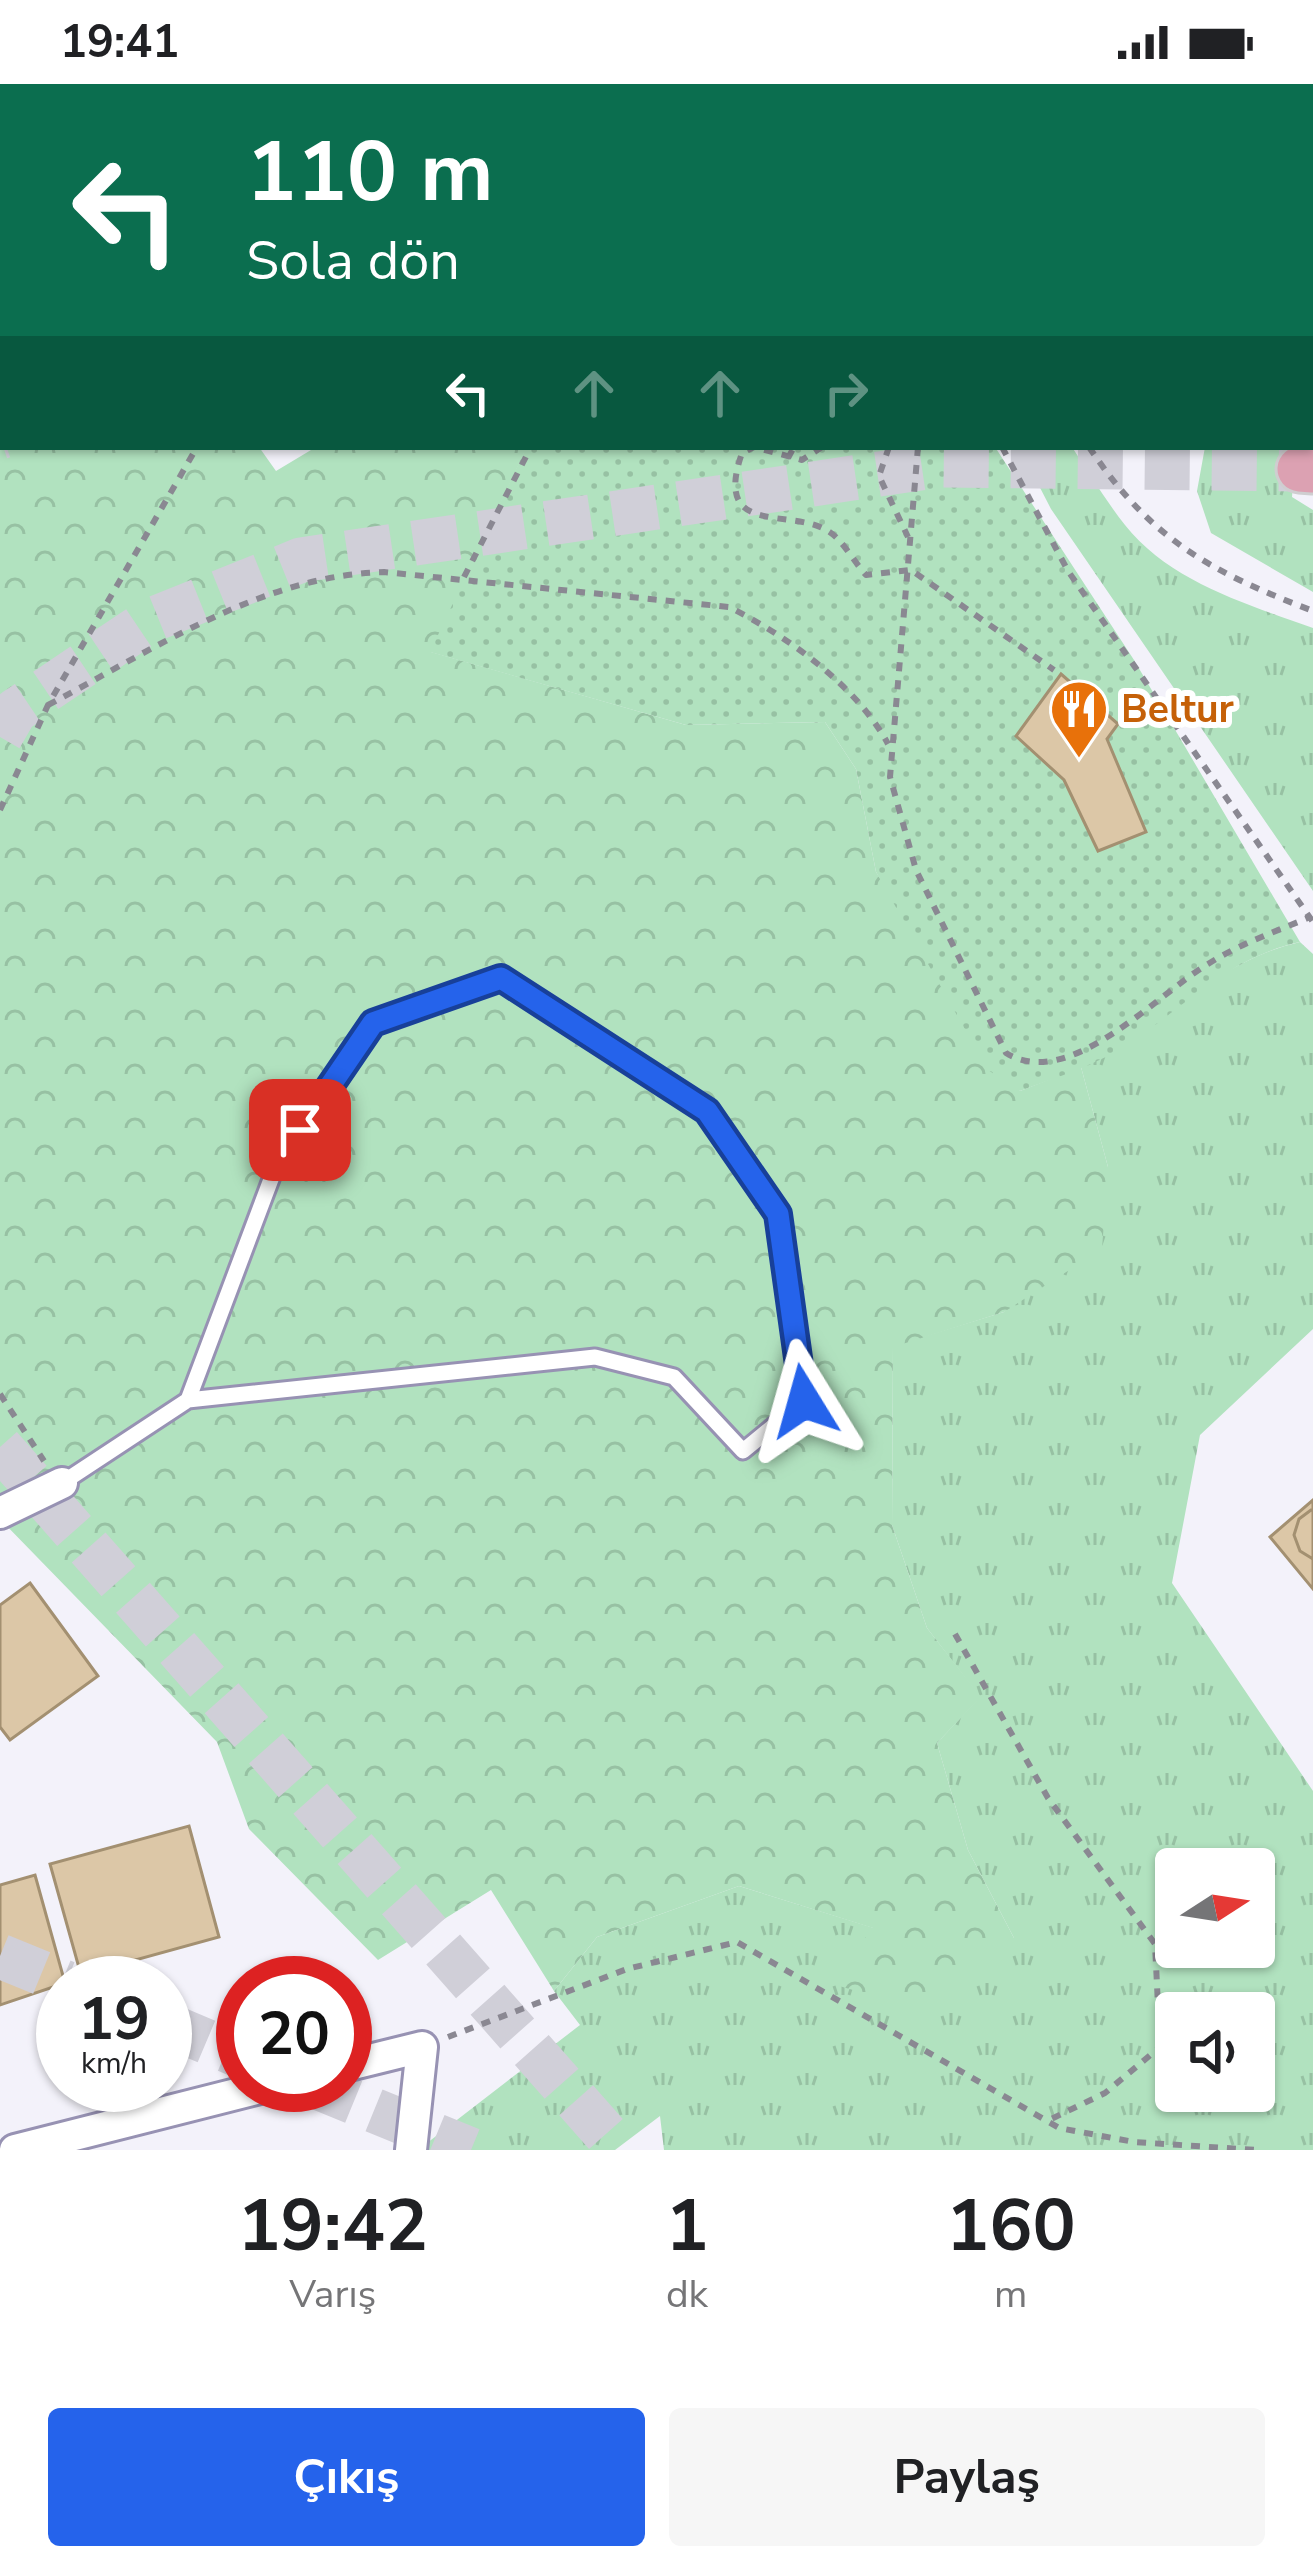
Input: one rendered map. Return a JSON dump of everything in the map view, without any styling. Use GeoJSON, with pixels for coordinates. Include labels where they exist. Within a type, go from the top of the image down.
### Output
{"type":"FeatureCollection","features":[{"type":"Feature","properties":{"kind":"street"},"geometry":{"type":"LineString","coordinates":[[0,1514],[62,1483]]}},
{"type":"Feature","properties":{"kind":"street"},"geometry":{"type":"LineString","coordinates":[[372,2059],[422,2047],[411,2150]]}},
{"type":"Feature","properties":{"kind":"street"},"geometry":{"type":"LineString","coordinates":[[15,2150],[216,2099]]}},
{"type":"Feature","properties":{"kind":"lane"},"geometry":{"type":"LineString","coordinates":[[62,1483],[188,1400],[595,1357],[674,1378],[742,1451],[804,1401],[778,1214],[707,1111],[501,978],[373,1023],[276,1166],[188,1400]]}},
{"type":"Feature","properties":{"kind":"path"},"geometry":{"type":"LineString","coordinates":[[0,810],[48,705],[195,450]]}},
{"type":"Feature","properties":{"kind":"path"},"geometry":{"type":"LineString","coordinates":[[464,579],[530,450]]}},
{"type":"Feature","properties":{"kind":"path"},"geometry":{"type":"LineString","coordinates":[[748,450],[742,453],[733,479],[736,496],[769,521],[811,522],[833,533],[866,575],[911,570],[1054,670]]}},
{"type":"Feature","properties":{"kind":"path"},"geometry":{"type":"LineString","coordinates":[[763,450],[802,460],[817,450]]}},
{"type":"Feature","properties":{"kind":"path"},"geometry":{"type":"LineString","coordinates":[[788,458],[792,450]]}},
{"type":"Feature","properties":{"kind":"path"},"geometry":{"type":"LineString","coordinates":[[888,450],[880,476],[909,538]]}},
{"type":"Feature","properties":{"kind":"path"},"geometry":{"type":"LineString","coordinates":[[918,450],[909,538],[911,570],[890,747],[895,806],[916,870],[996,1042],[1018,1061],[1048,1061],[1103,1040],[1220,956],[1311,920],[1067,571],[1004,450]]}},
{"type":"Feature","properties":{"kind":"path"},"geometry":{"type":"LineString","coordinates":[[1091,450],[1128,501],[1174,546],[1232,579],[1313,611]]}},
{"type":"Feature","properties":{"kind":"path"},"geometry":{"type":"LineString","coordinates":[[48,705],[222,615],[302,583],[344,573],[384,572],[729,607],[755,620],[857,699],[890,747]]}},
{"type":"Feature","properties":{"kind":"path"},"geometry":{"type":"LineString","coordinates":[[0,1394],[62,1483]]}},
{"type":"Feature","properties":{"kind":"path"},"geometry":{"type":"LineString","coordinates":[[956,1634],[1048,1798],[1155,1944],[1160,2047],[1105,2093],[1047,2121]]}},
{"type":"Feature","properties":{"kind":"path"},"geometry":{"type":"LineString","coordinates":[[422,2047],[627,1969],[737,1942],[1059,2128],[1134,2143],[1258,2150]]}},
{"type":"Feature","properties":{"kind":"green space"},"geometry":{"type":"Polygon","coordinates":[[[0,450],[261,450],[276,471],[311,450],[525,451],[431,652],[686,725],[825,722],[856,769],[876,872],[1020,1091],[1081,1067],[1108,1167],[1102,1249],[1004,1312],[893,1347],[892,1525],[927,1628],[981,1697],[937,1743],[968,1850],[1014,1938],[918,2009],[829,1983],[873,1928],[739,1886],[597,1937],[554,1991],[491,1890],[378,1960],[249,1829],[217,1742],[0,1519],[0,450]]]}},
{"type":"Feature","properties":{"kind":"green space"},"geometry":{"type":"Polygon","coordinates":[[[997,450],[1134,660],[1300,942],[1231,970],[1119,1050],[1020,1091],[988,1070],[876,872],[856,769],[825,722],[686,725],[430,652],[524,452],[997,450]]]}},
{"type":"Feature","properties":{"kind":"green space"},"geometry":{"type":"Polygon","coordinates":[[[1021,450],[1074,450],[1125,525],[1164,562],[1211,589],[1313,628],[1313,891],[1051,509],[1021,450]]]}},
{"type":"Feature","properties":{"kind":"green space"},"geometry":{"type":"Polygon","coordinates":[[[1204,450],[1296,450],[1292,497],[1313,510],[1313,592],[1211,533],[1197,491],[1204,450]]]}},
{"type":"Feature","properties":{"kind":"green space"},"geometry":{"type":"Polygon","coordinates":[[[1300,942],[1313,954],[1313,1329],[1200,1435],[1172,1583],[1313,1791],[1313,2150],[664,2150],[660,2116],[615,2150],[418,2150],[580,2025],[554,1991],[597,1937],[739,1886],[874,1928],[1014,1938],[968,1850],[937,1743],[980,1697],[927,1628],[892,1525],[893,1346],[1004,1312],[1108,1167],[1081,1067],[1241,964],[1300,942]]]}},
{"type":"Feature","properties":{"kind":"building","name":"Beltur"},"geometry":{"type":"Polygon","coordinates":[[[1061,674],[1118,724],[1107,739],[1146,832],[1098,851],[1064,780],[1016,736],[1061,674]]]}},
{"type":"Feature","properties":{"kind":"building"},"geometry":{"type":"Polygon","coordinates":[[[1313,1500],[1313,1589],[1270,1537],[1313,1500]]]}},
{"type":"Feature","properties":{"kind":"building"},"geometry":{"type":"Polygon","coordinates":[[[1311,1510],[1313,1559],[1300,1551],[1294,1535],[1299,1519],[1311,1510]]]}},
{"type":"Feature","properties":{"kind":"building"},"geometry":{"type":"Polygon","coordinates":[[[30,1583],[98,1676],[10,1740],[0,1727],[0,1605],[30,1583]]]}},
{"type":"Feature","properties":{"kind":"building"},"geometry":{"type":"Polygon","coordinates":[[[189,1826],[219,1937],[150,1956],[76,1956],[50,1864],[189,1826]]]}},
{"type":"Feature","properties":{"kind":"building"},"geometry":{"type":"Polygon","coordinates":[[[35,1875],[58,1956],[36,1956],[36,1993],[0,2005],[0,1885],[35,1875]]]}},
{"type":"Feature","properties":{"kind":"tunnel"},"geometry":{"type":"LineString","coordinates":[[0,737],[15,711],[149,621],[301,560],[940,465],[1300,469]]}},
{"type":"Feature","properties":{"kind":"tunnel"},"geometry":{"type":"LineString","coordinates":[[0,1447],[620,2150]]}},
{"type":"Feature","properties":{"kind":"tunnel"},"geometry":{"type":"LineString","coordinates":[[0,1956],[36,1971]]}},
{"type":"Feature","properties":{"kind":"tunnel"},"geometry":{"type":"LineString","coordinates":[[192,2035],[216,2046]]}},
{"type":"Feature","properties":{"kind":"tunnel"},"geometry":{"type":"LineString","coordinates":[[372,2110],[471,2150]]}},
{"type":"Feature","properties":{"kind":"place","name":"Beltur"},"geometry":{"type":"Point","coordinates":[1079,760]}},
{"type":"Feature","properties":{"kind":"route"},"geometry":{"type":"LineString","coordinates":[[300,1130],[373,1023],[501,978],[707,1111],[778,1214],[804,1401]]}}]}
